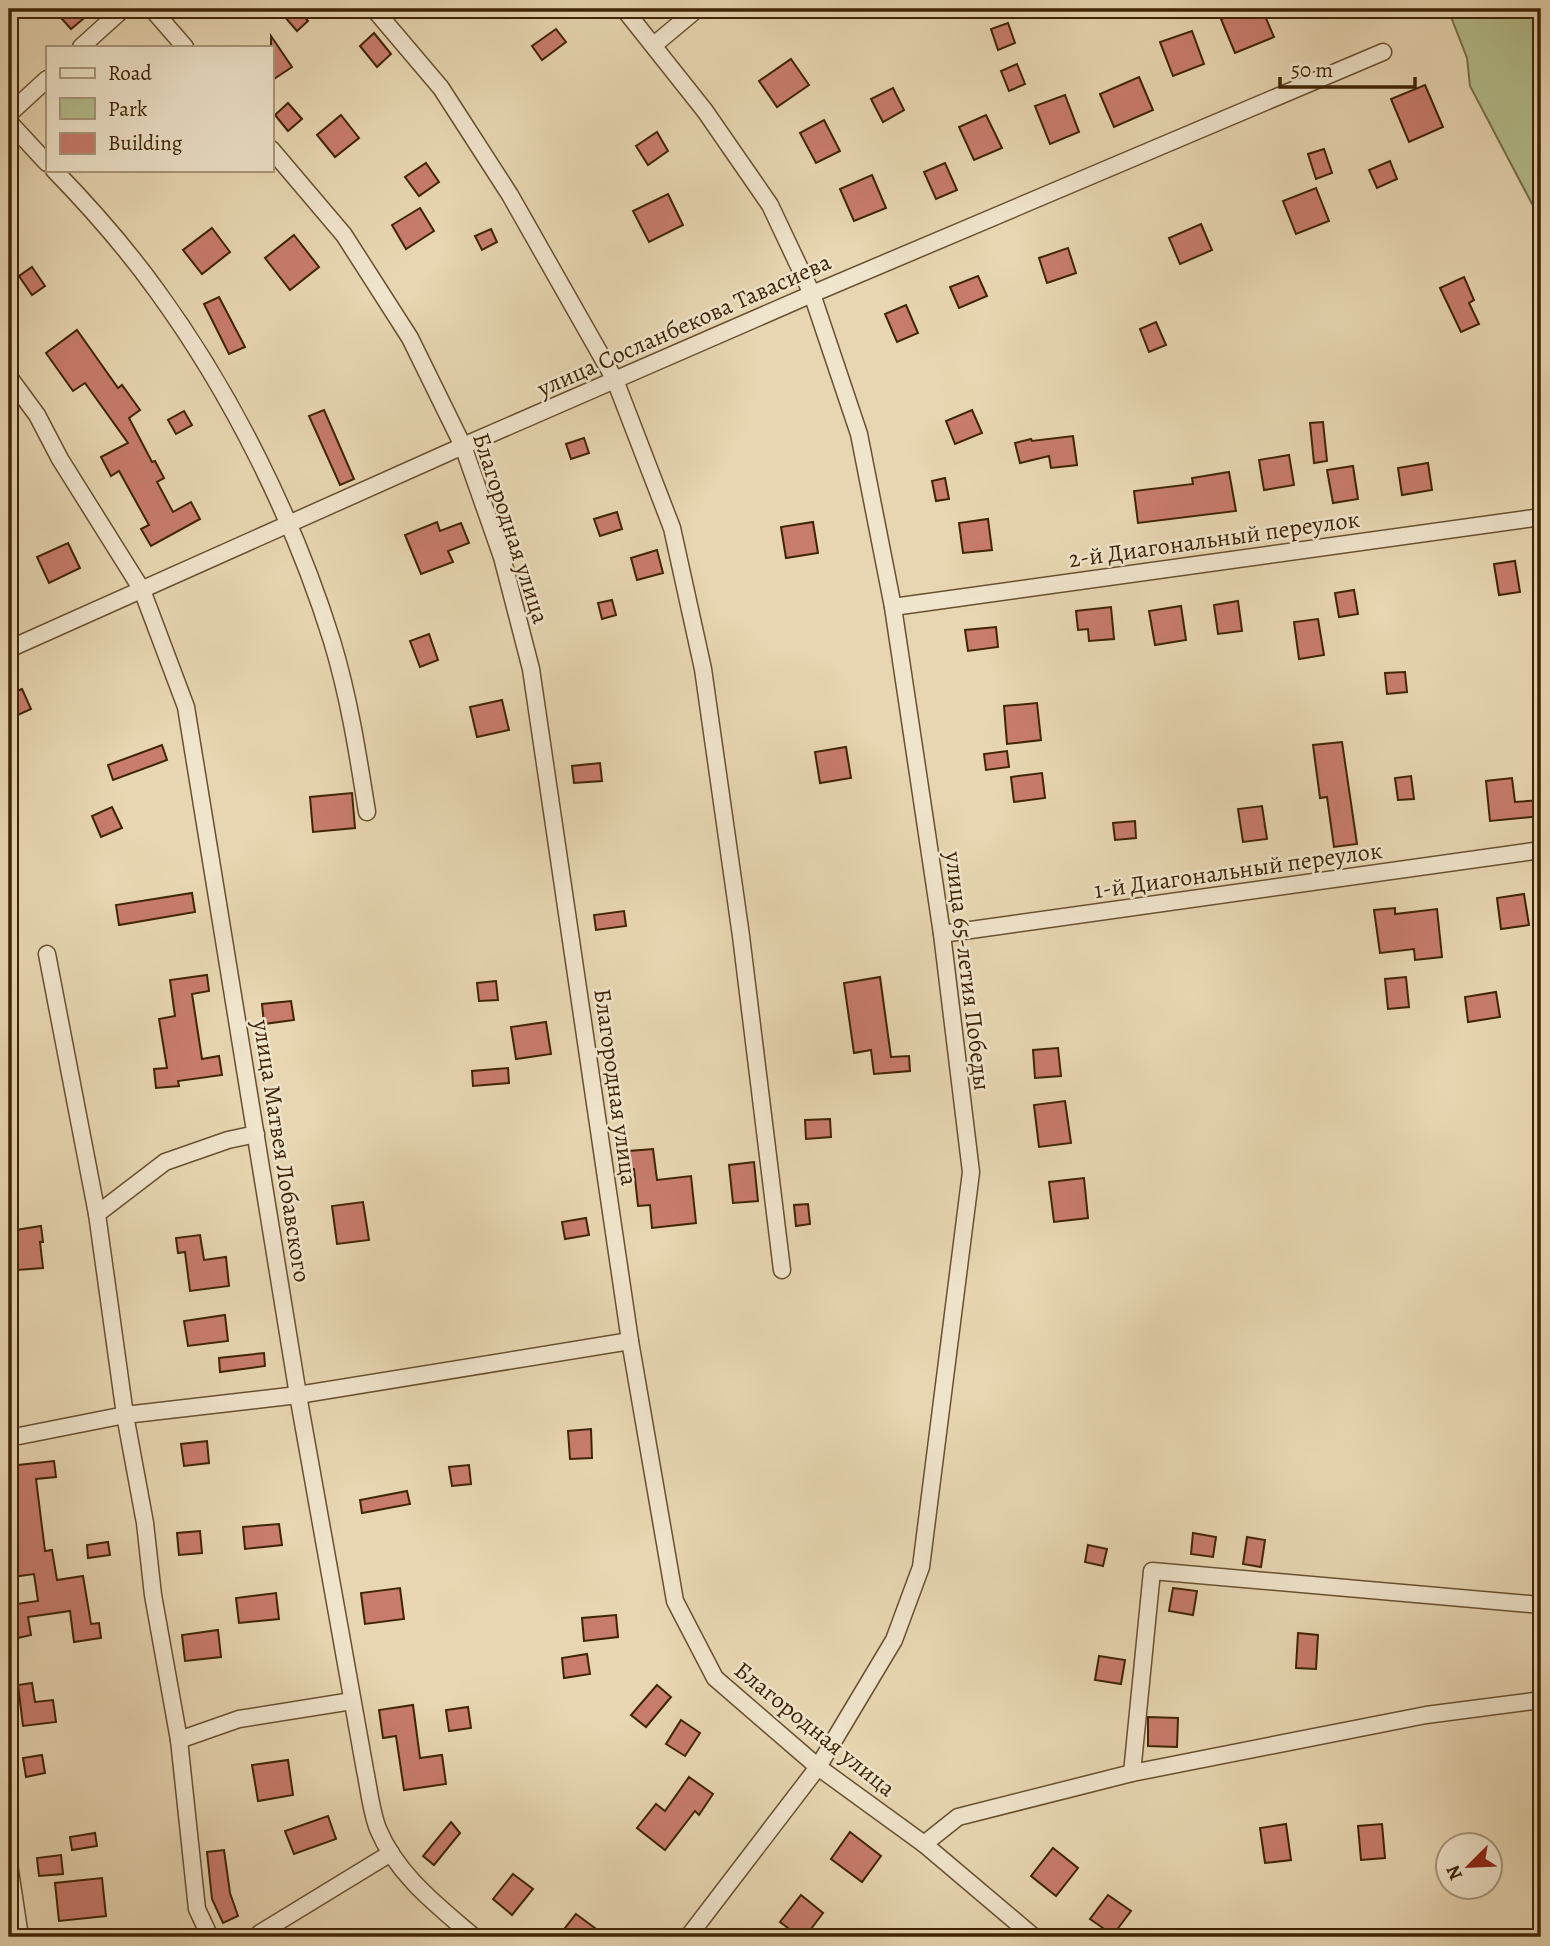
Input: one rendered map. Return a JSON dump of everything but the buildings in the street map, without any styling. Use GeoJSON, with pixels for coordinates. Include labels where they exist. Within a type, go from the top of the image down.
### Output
{"type":"FeatureCollection","features":[{"type":"Feature","properties":{"kind":"street"},"geometry":{"type":"LineString","coordinates":[[82,46],[123,9]]}},
{"type":"Feature","properties":{"kind":"street"},"geometry":{"type":"LineString","coordinates":[[152,9],[184,46]]}},
{"type":"Feature","properties":{"kind":"street"},"geometry":{"type":"LineString","coordinates":[[374,9],[441,88],[510,195],[615,380],[672,527],[702,669],[741,936],[782,1269]]}},
{"type":"Feature","properties":{"kind":"street","name":"улица 65-летия Победы"},"geometry":{"type":"LineString","coordinates":[[624,9],[705,111],[770,205],[812,293],[859,434],[893,607],[942,934],[971,1172],[921,1567],[894,1640],[818,1767],[688,1937]]}},
{"type":"Feature","properties":{"kind":"street"},"geometry":{"type":"LineString","coordinates":[[654,45],[697,9]]}},
{"type":"Feature","properties":{"kind":"street","name":"улица Сосланбекова Тавасиева"},"geometry":{"type":"LineString","coordinates":[[9,649],[812,293],[1382,52]]}},
{"type":"Feature","properties":{"kind":"street"},"geometry":{"type":"LineString","coordinates":[[9,114],[46,80]]}},
{"type":"Feature","properties":{"kind":"street"},"geometry":{"type":"LineString","coordinates":[[9,122],[46,162]]}},
{"type":"Feature","properties":{"kind":"street","name":"Благородная улица"},"geometry":{"type":"LineString","coordinates":[[273,151],[352,247],[410,338],[463,446],[502,557],[531,669],[630,1341],[675,1601],[715,1678],[818,1767],[924,1844],[1034,1937]]}},
{"type":"Feature","properties":{"kind":"street"},"geometry":{"type":"LineString","coordinates":[[56,172],[128,253],[179,322],[242,430],[289,525],[315,589],[332,644],[356,743],[367,813]]}},
{"type":"Feature","properties":{"kind":"street","name":"улица Матвея Лобавского"},"geometry":{"type":"LineString","coordinates":[[9,377],[37,415],[60,459],[142,590],[186,707],[298,1395],[377,1827],[391,1853],[424,1894],[474,1937]]}},
{"type":"Feature","properties":{"kind":"street","name":"2-й Диагональный переулок"},"geometry":{"type":"LineString","coordinates":[[893,607],[1541,517]]}},
{"type":"Feature","properties":{"kind":"street","name":"1-й Диагональный переулок"},"geometry":{"type":"LineString","coordinates":[[942,934],[1541,850]]}},
{"type":"Feature","properties":{"kind":"street"},"geometry":{"type":"LineString","coordinates":[[47,954],[97,1214],[125,1415],[145,1523],[153,1595],[179,1740],[197,1909],[209,1937]]}},
{"type":"Feature","properties":{"kind":"street"},"geometry":{"type":"LineString","coordinates":[[97,1214],[165,1162],[228,1140],[256,1134]]}},
{"type":"Feature","properties":{"kind":"street"},"geometry":{"type":"LineString","coordinates":[[9,1437],[125,1415],[298,1395],[630,1341]]}},
{"type":"Feature","properties":{"kind":"street"},"geometry":{"type":"LineString","coordinates":[[1132,1773],[1152,1571],[1541,1605]]}},
{"type":"Feature","properties":{"kind":"street"},"geometry":{"type":"LineString","coordinates":[[924,1844],[958,1817],[1132,1773],[1426,1715],[1541,1700]]}},
{"type":"Feature","properties":{"kind":"street"},"geometry":{"type":"LineString","coordinates":[[179,1740],[239,1719],[352,1701]]}},
{"type":"Feature","properties":{"kind":"street"},"geometry":{"type":"LineString","coordinates":[[257,1937],[391,1853]]}},
{"type":"Feature","properties":{"kind":"street"},"geometry":{"type":"LineString","coordinates":[[9,1864],[20,1937]]}},
{"type":"Feature","properties":{"kind":"green space"},"geometry":{"type":"Polygon","coordinates":[[[1448,9],[1541,9],[1541,221],[1470,86],[1467,58],[1448,9]]]}}]}
